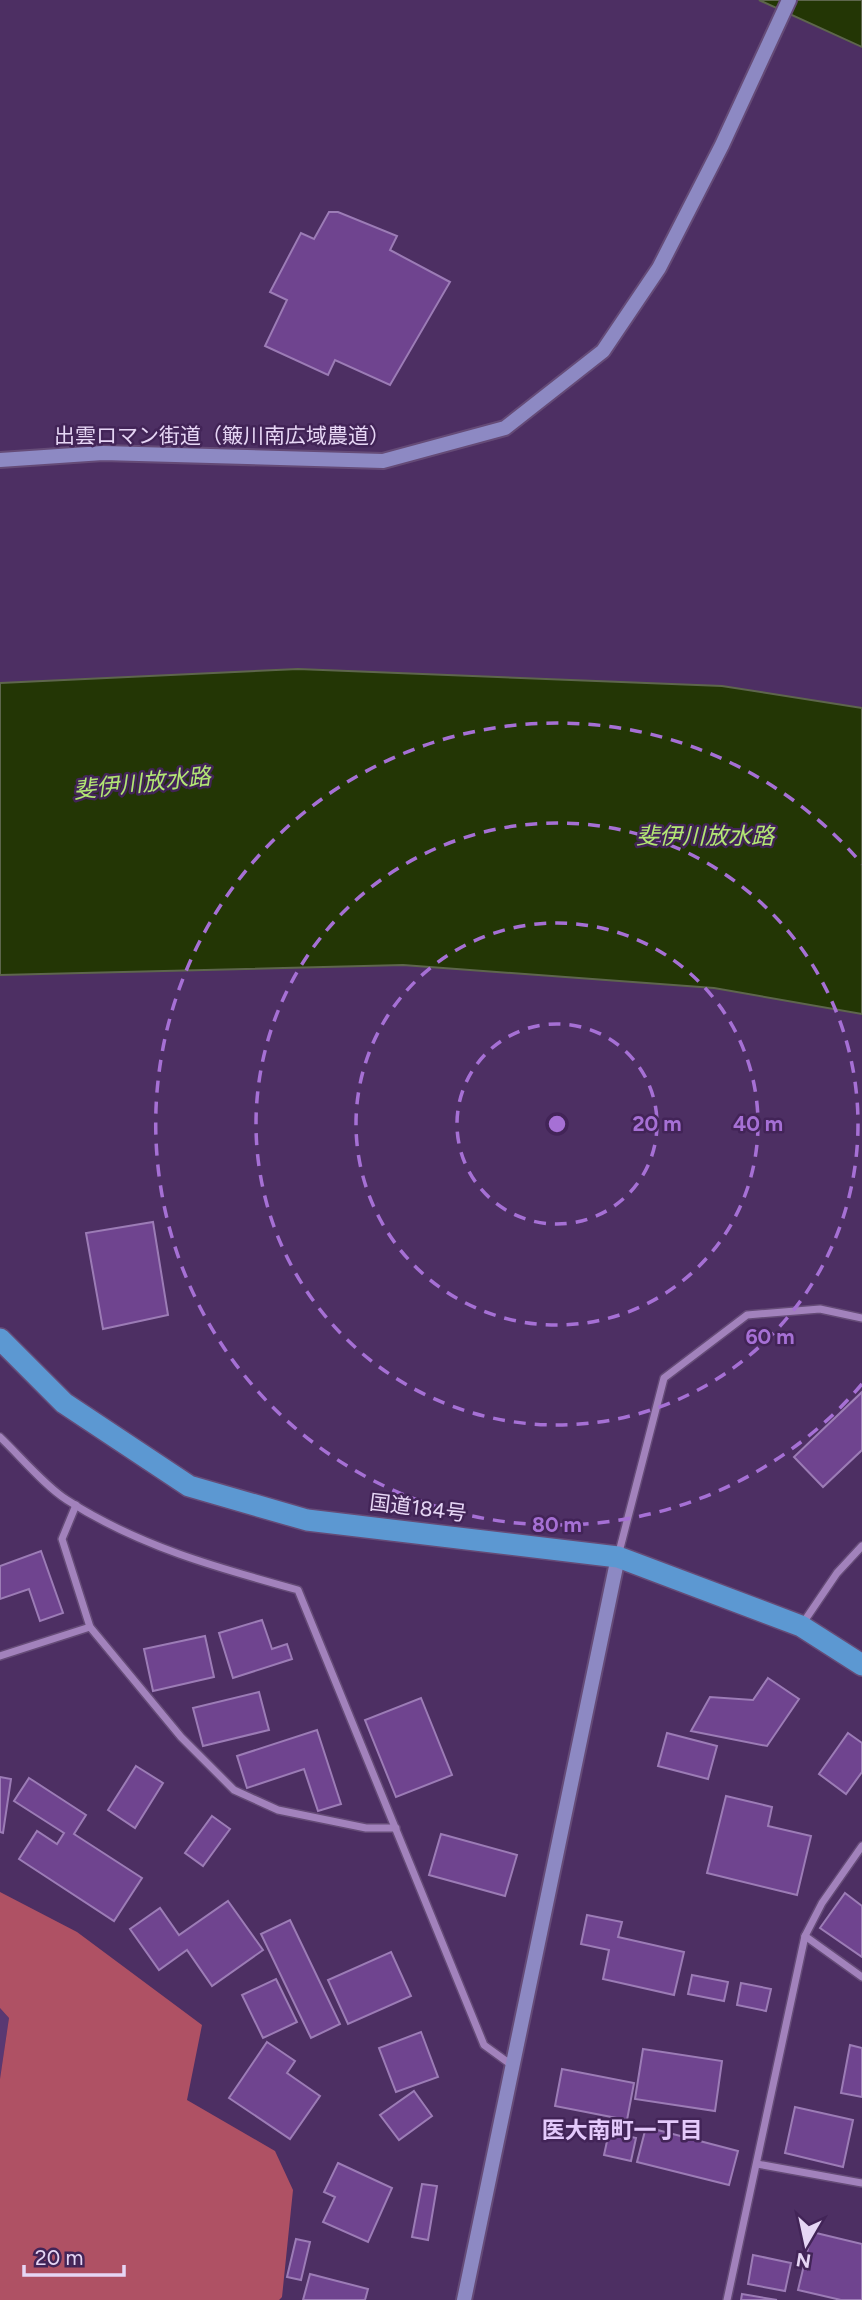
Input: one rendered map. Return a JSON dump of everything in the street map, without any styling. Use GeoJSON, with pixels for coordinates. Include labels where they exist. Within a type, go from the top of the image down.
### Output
{"type":"FeatureCollection","features":[{"type":"Feature","properties":{"kind":"highway","name":"国道184号"},"geometry":{"type":"LineString","coordinates":[[0,1339],[64,1403],[189,1486],[307,1520],[618,1557],[801,1626],[862,1665]]}},
{"type":"Feature","properties":{"kind":"street","name":"出雲ロマン街道（簸川南広域農道）"},"geometry":{"type":"LineString","coordinates":[[0,460],[103,453],[383,461],[505,428],[603,351],[659,268],[722,145],[789,0]]}},
{"type":"Feature","properties":{"kind":"street"},"geometry":{"type":"LineString","coordinates":[[464,2300],[618,1557],[664,1378],[747,1315],[820,1309],[862,1318]]}},
{"type":"Feature","properties":{"kind":"street"},"geometry":{"type":"LineString","coordinates":[[0,1437],[65,1499],[117,1529],[200,1563],[298,1590],[484,2045],[513,2067]]}},
{"type":"Feature","properties":{"kind":"street"},"geometry":{"type":"LineString","coordinates":[[76,1505],[62,1539],[90,1627],[180,1737],[234,1790],[278,1810],[366,1828],[396,1828]]}},
{"type":"Feature","properties":{"kind":"street"},"geometry":{"type":"LineString","coordinates":[[801,1626],[837,1573],[862,1546]]}},
{"type":"Feature","properties":{"kind":"street"},"geometry":{"type":"LineString","coordinates":[[0,1656],[90,1627]]}},
{"type":"Feature","properties":{"kind":"street"},"geometry":{"type":"LineString","coordinates":[[727,2300],[806,1936],[822,1903],[862,1846]]}},
{"type":"Feature","properties":{"kind":"street"},"geometry":{"type":"LineString","coordinates":[[806,1936],[862,1977]]}},
{"type":"Feature","properties":{"kind":"street"},"geometry":{"type":"LineString","coordinates":[[757,2164],[862,2183]]}},
{"type":"Feature","properties":{"kind":"shaded area"},"geometry":{"type":"Polygon","coordinates":[[[0,1892],[77,1932],[202,2025],[187,2100],[275,2151],[293,2190],[282,2297],[279,2300],[0,2300],[0,2079],[9,2018],[0,2008],[0,1892]]]}},
{"type":"Feature","properties":{"kind":"shaded area"},"geometry":{"type":"Polygon","coordinates":[[[0,2008],[9,2018],[0,2079],[0,2008]]]}},
{"type":"Feature","properties":{"kind":"water"},"geometry":{"type":"Polygon","coordinates":[[[759,0],[862,0],[862,47],[759,0]]]}},
{"type":"Feature","properties":{"kind":"water","name":"斐伊川放水路"},"geometry":{"type":"Polygon","coordinates":[[[298,669],[722,686],[862,708],[862,1014],[714,988],[403,965],[0,975],[0,683],[298,669]]]}},
{"type":"Feature","properties":{"kind":"building"},"geometry":{"type":"Polygon","coordinates":[[[329,212],[338,212],[397,236],[390,250],[450,282],[390,385],[335,360],[328,375],[265,346],[287,300],[270,292],[301,233],[314,239],[329,212]]]}},
{"type":"Feature","properties":{"kind":"building"},"geometry":{"type":"Polygon","coordinates":[[[153,1222],[168,1315],[103,1329],[86,1233],[153,1222]]]}},
{"type":"Feature","properties":{"kind":"building"},"geometry":{"type":"Polygon","coordinates":[[[862,1392],[862,1450],[823,1487],[794,1457],[862,1392]]]}},
{"type":"Feature","properties":{"kind":"building"},"geometry":{"type":"Polygon","coordinates":[[[41,1551],[63,1613],[40,1621],[29,1589],[0,1599],[0,1566],[41,1551]]]}},
{"type":"Feature","properties":{"kind":"building"},"geometry":{"type":"Polygon","coordinates":[[[262,1620],[272,1649],[287,1644],[292,1659],[233,1678],[219,1633],[262,1620]]]}},
{"type":"Feature","properties":{"kind":"building"},"geometry":{"type":"Polygon","coordinates":[[[205,1636],[214,1677],[153,1691],[144,1649],[205,1636]]]}},
{"type":"Feature","properties":{"kind":"building"},"geometry":{"type":"Polygon","coordinates":[[[768,1678],[799,1699],[767,1746],[691,1731],[710,1697],[753,1700],[768,1678]]]}},
{"type":"Feature","properties":{"kind":"building"},"geometry":{"type":"Polygon","coordinates":[[[259,1692],[269,1730],[203,1746],[193,1708],[259,1692]]]}},
{"type":"Feature","properties":{"kind":"building"},"geometry":{"type":"Polygon","coordinates":[[[421,1698],[452,1775],[396,1797],[365,1720],[421,1698]]]}},
{"type":"Feature","properties":{"kind":"building"},"geometry":{"type":"Polygon","coordinates":[[[317,1730],[341,1804],[318,1811],[304,1769],[247,1788],[237,1756],[317,1730]]]}},
{"type":"Feature","properties":{"kind":"building"},"geometry":{"type":"Polygon","coordinates":[[[667,1733],[717,1746],[708,1779],[658,1766],[667,1733]]]}},
{"type":"Feature","properties":{"kind":"building"},"geometry":{"type":"Polygon","coordinates":[[[848,1733],[862,1743],[862,1772],[846,1794],[819,1774],[848,1733]]]}},
{"type":"Feature","properties":{"kind":"building"},"geometry":{"type":"Polygon","coordinates":[[[136,1766],[163,1783],[135,1828],[108,1810],[136,1766]]]}},
{"type":"Feature","properties":{"kind":"building"},"geometry":{"type":"Polygon","coordinates":[[[0,1777],[11,1779],[3,1833],[0,1832],[0,1777]]]}},
{"type":"Feature","properties":{"kind":"building"},"geometry":{"type":"Polygon","coordinates":[[[29,1778],[86,1815],[74,1834],[142,1878],[114,1921],[19,1859],[37,1831],[57,1844],[64,1833],[14,1801],[29,1778]]]}},
{"type":"Feature","properties":{"kind":"building"},"geometry":{"type":"Polygon","coordinates":[[[726,1796],[772,1807],[768,1826],[811,1836],[797,1895],[707,1873],[726,1796]]]}},
{"type":"Feature","properties":{"kind":"building"},"geometry":{"type":"Polygon","coordinates":[[[212,1816],[230,1829],[203,1866],[185,1853],[212,1816]]]}},
{"type":"Feature","properties":{"kind":"building"},"geometry":{"type":"Polygon","coordinates":[[[441,1834],[517,1855],[505,1896],[429,1875],[441,1834]]]}},
{"type":"Feature","properties":{"kind":"building"},"geometry":{"type":"Polygon","coordinates":[[[845,1893],[862,1906],[862,1957],[820,1928],[845,1893]]]}},
{"type":"Feature","properties":{"kind":"building"},"geometry":{"type":"Polygon","coordinates":[[[228,1901],[263,1950],[212,1986],[187,1950],[159,1970],[130,1929],[160,1908],[179,1935],[228,1901]]]}},
{"type":"Feature","properties":{"kind":"building"},"geometry":{"type":"Polygon","coordinates":[[[587,1915],[622,1922],[618,1937],[684,1952],[674,1995],[603,1979],[609,1950],[581,1944],[587,1915]]]}},
{"type":"Feature","properties":{"kind":"building"},"geometry":{"type":"Polygon","coordinates":[[[290,1920],[340,2024],[311,2038],[261,1934],[290,1920]]]}},
{"type":"Feature","properties":{"kind":"building"},"geometry":{"type":"Polygon","coordinates":[[[391,1952],[411,1996],[348,2024],[328,1980],[391,1952]]]}},
{"type":"Feature","properties":{"kind":"building"},"geometry":{"type":"Polygon","coordinates":[[[692,1975],[728,1982],[724,2001],[688,1994],[692,1975]]]}},
{"type":"Feature","properties":{"kind":"building"},"geometry":{"type":"Polygon","coordinates":[[[276,1979],[297,2022],[263,2038],[242,1995],[276,1979]]]}},
{"type":"Feature","properties":{"kind":"building"},"geometry":{"type":"Polygon","coordinates":[[[741,1983],[771,1989],[766,2011],[737,2005],[741,1983]]]}},
{"type":"Feature","properties":{"kind":"building"},"geometry":{"type":"Polygon","coordinates":[[[421,2032],[438,2077],[396,2092],[379,2048],[421,2032]]]}},
{"type":"Feature","properties":{"kind":"building"},"geometry":{"type":"Polygon","coordinates":[[[267,2042],[295,2061],[287,2073],[320,2096],[290,2139],[229,2098],[267,2042]]]}},
{"type":"Feature","properties":{"kind":"building"},"geometry":{"type":"Polygon","coordinates":[[[850,2045],[862,2048],[862,2097],[841,2093],[850,2045]]]}},
{"type":"Feature","properties":{"kind":"building"},"geometry":{"type":"Polygon","coordinates":[[[643,2049],[722,2061],[715,2111],[635,2099],[643,2049]]]}},
{"type":"Feature","properties":{"kind":"building"},"geometry":{"type":"Polygon","coordinates":[[[562,2069],[634,2083],[627,2120],[555,2106],[562,2069]]]}},
{"type":"Feature","properties":{"kind":"building"},"geometry":{"type":"Polygon","coordinates":[[[414,2091],[432,2116],[399,2140],[380,2115],[414,2091]]]}},
{"type":"Feature","properties":{"kind":"building"},"geometry":{"type":"Polygon","coordinates":[[[795,2107],[853,2120],[843,2167],[785,2153],[795,2107]]]}},
{"type":"Feature","properties":{"kind":"building"},"geometry":{"type":"Polygon","coordinates":[[[646,2127],[738,2151],[729,2185],[637,2162],[646,2127]]]}},
{"type":"Feature","properties":{"kind":"building"},"geometry":{"type":"Polygon","coordinates":[[[609,2132],[636,2138],[631,2161],[604,2155],[609,2132]]]}},
{"type":"Feature","properties":{"kind":"building"},"geometry":{"type":"Polygon","coordinates":[[[338,2163],[392,2188],[368,2242],[323,2222],[335,2197],[324,2192],[338,2163]]]}},
{"type":"Feature","properties":{"kind":"building"},"geometry":{"type":"Polygon","coordinates":[[[422,2184],[437,2186],[428,2240],[412,2237],[422,2184]]]}},
{"type":"Feature","properties":{"kind":"building"},"geometry":{"type":"Polygon","coordinates":[[[812,2232],[862,2244],[862,2300],[841,2300],[798,2290],[812,2232]]]}},
{"type":"Feature","properties":{"kind":"building"},"geometry":{"type":"Polygon","coordinates":[[[296,2239],[310,2242],[301,2280],[287,2277],[296,2239]]]}},
{"type":"Feature","properties":{"kind":"building"},"geometry":{"type":"Polygon","coordinates":[[[753,2255],[791,2263],[785,2291],[748,2284],[753,2255]]]}},
{"type":"Feature","properties":{"kind":"building"},"geometry":{"type":"Polygon","coordinates":[[[310,2274],[368,2289],[365,2300],[303,2300],[310,2274]]]}},
{"type":"Feature","properties":{"kind":"building"},"geometry":{"type":"Polygon","coordinates":[[[742,2294],[777,2300],[741,2300],[742,2294]]]}},
{"type":"Feature","properties":{"kind":"district","name":"医大南町一丁目"},"geometry":{"type":"Point","coordinates":[622,2130]}}]}
